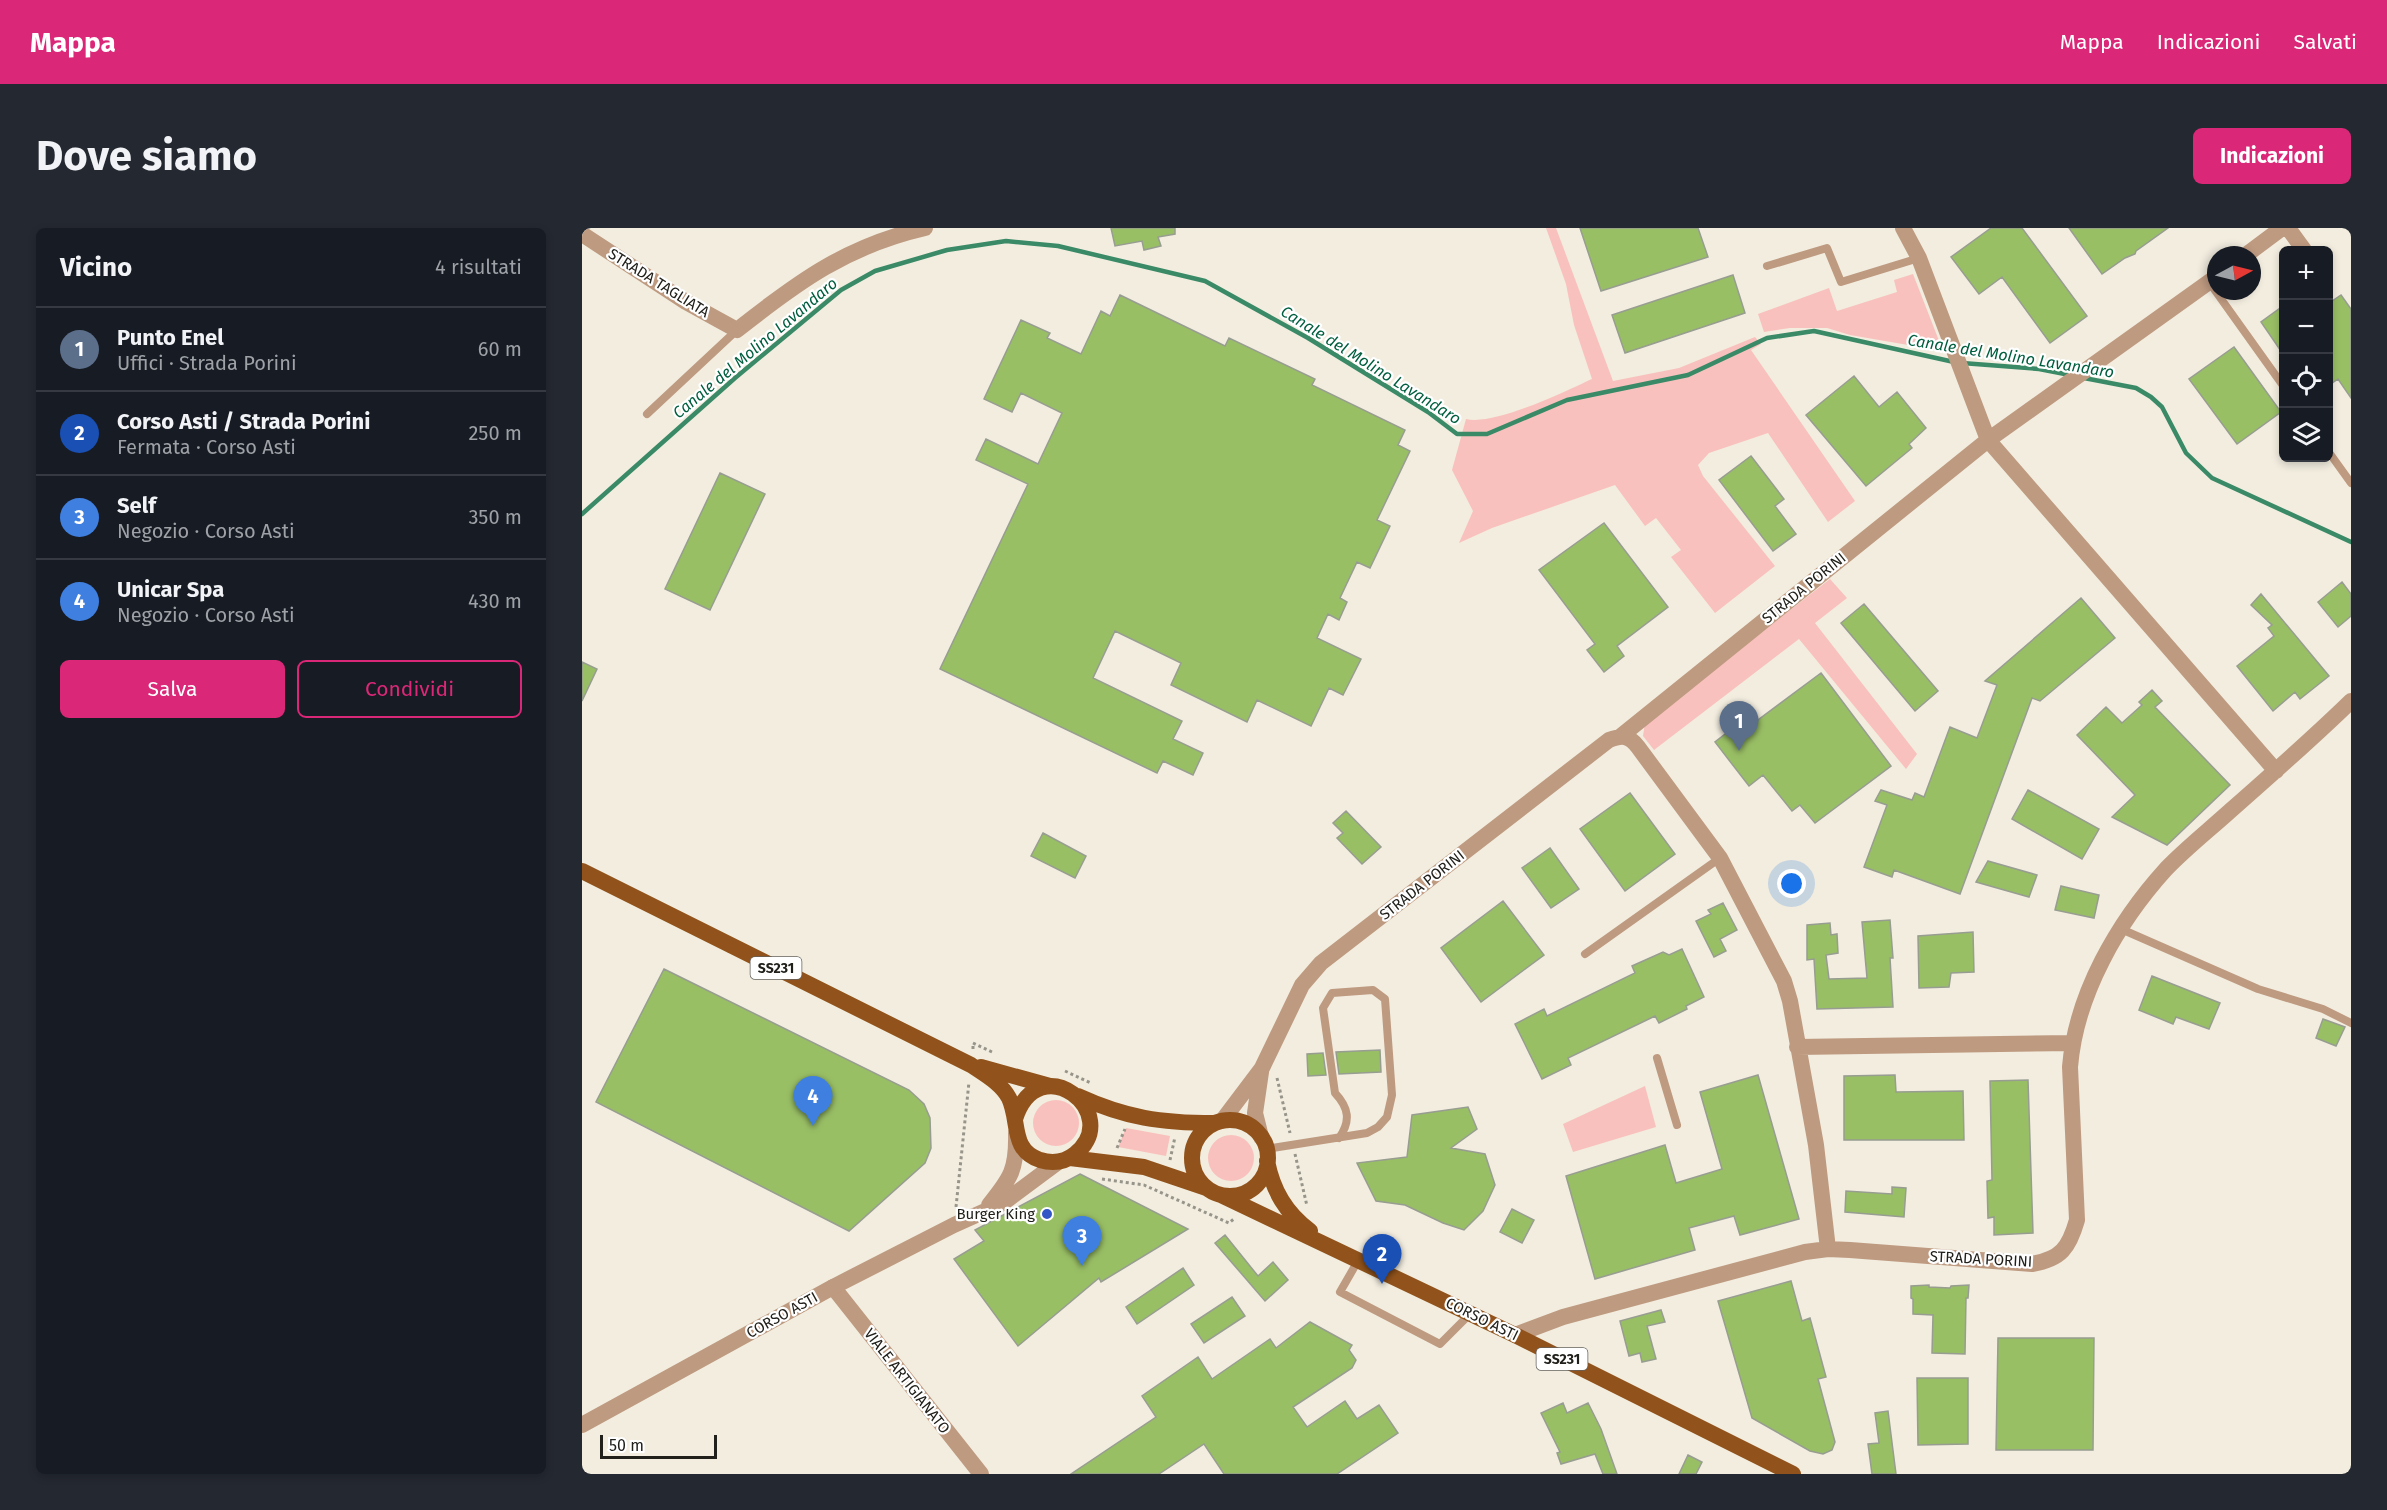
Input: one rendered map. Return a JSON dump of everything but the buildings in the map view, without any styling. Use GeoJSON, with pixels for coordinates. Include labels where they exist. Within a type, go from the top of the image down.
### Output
{"type":"FeatureCollection","features":[{"type":"Feature","properties":{"kind":"main road","name":"CORSO ASTI"},"geometry":{"type":"LineString","coordinates":[[582,871],[971,1065],[997,1083],[1009,1098],[1015,1126]]}},
{"type":"Feature","properties":{"kind":"main road","name":"CORSO ASTI"},"geometry":{"type":"LineString","coordinates":[[971,1065],[1002,1071],[1050,1086]]}},
{"type":"Feature","properties":{"kind":"main road","name":"SS231"},"geometry":{"type":"LineString","coordinates":[[1050,1086],[1068,1090],[1105,1108],[1130,1116],[1177,1123],[1233,1120],[1244,1122],[1265,1149]]}},
{"type":"Feature","properties":{"kind":"main road"},"geometry":{"type":"LineString","coordinates":[[1015,1126],[1019,1107],[1026,1096],[1037,1089],[1050,1086]]}},
{"type":"Feature","properties":{"kind":"main road"},"geometry":{"type":"LineString","coordinates":[[1064,1160],[1080,1150],[1087,1140],[1090,1128],[1086,1109],[1076,1094]]}},
{"type":"Feature","properties":{"kind":"main road","name":"SS231"},"geometry":{"type":"LineString","coordinates":[[1215,1192],[1200,1181],[1194,1171],[1192,1160],[1197,1138],[1204,1130],[1218,1122]]}},
{"type":"Feature","properties":{"kind":"main road","name":"SS231"},"geometry":{"type":"LineString","coordinates":[[1015,1126],[1020,1143],[1027,1152],[1046,1162],[1064,1160]]}},
{"type":"Feature","properties":{"kind":"main road","name":"CORSO ASTI"},"geometry":{"type":"LineString","coordinates":[[1265,1149],[1272,1183],[1287,1210],[1296,1221],[1331,1245],[1793,1474]]}},
{"type":"Feature","properties":{"kind":"main road"},"geometry":{"type":"LineString","coordinates":[[1215,1192],[1234,1195],[1246,1192],[1257,1184],[1264,1174],[1265,1149]]}},
{"type":"Feature","properties":{"kind":"main road","name":"CORSO ASTI"},"geometry":{"type":"LineString","coordinates":[[1064,1160],[1112,1163],[1167,1173],[1215,1192],[1292,1230],[1331,1245]]}},
{"type":"Feature","properties":{"kind":"street"},"geometry":{"type":"LineString","coordinates":[[737,330],[785,292],[823,267],[859,248],[895,235],[925,228]]}},
{"type":"Feature","properties":{"kind":"street"},"geometry":{"type":"LineString","coordinates":[[1903,228],[1919,258],[1988,440],[2276,771]]}},
{"type":"Feature","properties":{"kind":"street"},"geometry":{"type":"LineString","coordinates":[[2258,246],[2282,228]]}},
{"type":"Feature","properties":{"kind":"street"},"geometry":{"type":"LineString","coordinates":[[2288,228],[2301,246]]}},
{"type":"Feature","properties":{"kind":"street","name":"STRADA TAGLIATA"},"geometry":{"type":"LineString","coordinates":[[582,234],[686,302],[737,330]]}},
{"type":"Feature","properties":{"kind":"street","name":"STRADA PORINI"},"geometry":{"type":"LineString","coordinates":[[1218,1122],[1262,1068],[1302,985],[1321,963],[1609,740],[1621,736],[1988,440],[2091,369],[2207,284]]}},
{"type":"Feature","properties":{"kind":"street","name":"STRADA PORINI"},"geometry":{"type":"LineString","coordinates":[[1515,1335],[1563,1317],[1805,1252],[1828,1249],[2032,1264],[2048,1261],[2063,1252],[2072,1238],[2077,1220],[2070,1067],[2072,1043],[2089,993],[2121,929],[2134,908],[2167,868],[2351,701]]}},
{"type":"Feature","properties":{"kind":"street"},"geometry":{"type":"LineString","coordinates":[[1621,736],[1631,739],[1638,747],[1720,858],[1784,981],[1790,1001],[1816,1145],[1828,1249]]}},
{"type":"Feature","properties":{"kind":"street"},"geometry":{"type":"LineString","coordinates":[[1797,1047],[2072,1043]]}},
{"type":"Feature","properties":{"kind":"street","name":"STRADA PORINI"},"geometry":{"type":"LineString","coordinates":[[1262,1068],[1256,1113],[1265,1149]]}},
{"type":"Feature","properties":{"kind":"street","name":"CORSO ASTI"},"geometry":{"type":"LineString","coordinates":[[985,1210],[1011,1174],[1016,1157],[1015,1126]]}},
{"type":"Feature","properties":{"kind":"street","name":"CORSO ASTI"},"geometry":{"type":"LineString","coordinates":[[582,1425],[834,1287],[1003,1203],[1064,1160]]}},
{"type":"Feature","properties":{"kind":"street","name":"VIALE ARTIGIANATO"},"geometry":{"type":"LineString","coordinates":[[834,1287],[981,1474]]}},
{"type":"Feature","properties":{"kind":"lane"},"geometry":{"type":"LineString","coordinates":[[1767,266],[1827,248],[1841,282],[1919,258]]}},
{"type":"Feature","properties":{"kind":"lane"},"geometry":{"type":"LineString","coordinates":[[2225,300],[2279,381]]}},
{"type":"Feature","properties":{"kind":"lane"},"geometry":{"type":"LineString","coordinates":[[647,414],[737,330]]}},
{"type":"Feature","properties":{"kind":"lane"},"geometry":{"type":"LineString","coordinates":[[2333,458],[2351,483]]}},
{"type":"Feature","properties":{"kind":"lane"},"geometry":{"type":"LineString","coordinates":[[1585,954],[1720,858]]}},
{"type":"Feature","properties":{"kind":"lane"},"geometry":{"type":"LineString","coordinates":[[2121,929],[2258,989],[2323,1009],[2351,1023]]}},
{"type":"Feature","properties":{"kind":"lane"},"geometry":{"type":"LineString","coordinates":[[1265,1149],[1339,1138],[1367,1133],[1387,1118],[1392,1095],[1385,999],[1373,990],[1332,993],[1323,1008],[1335,1094],[1347,1110],[1348,1122],[1339,1138]]}},
{"type":"Feature","properties":{"kind":"lane"},"geometry":{"type":"LineString","coordinates":[[1657,1058],[1677,1125]]}},
{"type":"Feature","properties":{"kind":"lane"},"geometry":{"type":"LineString","coordinates":[[1359,1260],[1340,1292],[1440,1344],[1470,1313]]}},
{"type":"Feature","properties":{"kind":"path"},"geometry":{"type":"LineString","coordinates":[[1106,1180],[1130,1116]]}},
{"type":"Feature","properties":{"kind":"path"},"geometry":{"type":"LineString","coordinates":[[1167,1173],[1177,1123]]}},
{"type":"Feature","properties":{"kind":"path"},"geometry":{"type":"LineString","coordinates":[[1095,1178],[1144,1185],[1229,1223],[1247,1208]]}},
{"type":"Feature","properties":{"kind":"shaded area"},"geometry":{"type":"Polygon","coordinates":[[[1546,228],[1556,228],[1613,381],[1679,368],[1755,337],[1761,344],[1751,350],[1855,501],[1828,522],[1768,433],[1709,453],[1698,465],[1703,476],[1775,566],[1715,613],[1671,557],[1681,550],[1656,518],[1645,526],[1615,485],[1492,528],[1459,543],[1473,511],[1452,470],[1466,419],[1494,418],[1511,413],[1592,379],[1574,325],[1566,284],[1546,228]]]}},
{"type":"Feature","properties":{"kind":"shaded area"},"geometry":{"type":"Polygon","coordinates":[[[1913,274],[1943,351],[1850,335],[1827,328],[1790,328],[1764,332],[1758,314],[1829,288],[1837,311],[1897,292],[1894,280],[1913,274]]]}},
{"type":"Feature","properties":{"kind":"shaded area"},"geometry":{"type":"Polygon","coordinates":[[[1830,579],[1847,598],[1815,623],[1917,754],[1906,769],[1799,639],[1654,750],[1643,736],[1645,723],[1830,579]]]}},
{"type":"Feature","properties":{"kind":"shaded area"},"geometry":{"type":"Polygon","coordinates":[[[1645,1086],[1656,1127],[1573,1152],[1563,1124],[1645,1086]]]}},
{"type":"Feature","properties":{"kind":"shaded area"},"geometry":{"type":"Polygon","coordinates":[[[1056,1100],[1065,1101],[1073,1106],[1078,1114],[1078,1132],[1073,1140],[1065,1145],[1056,1146],[1047,1145],[1039,1140],[1034,1132],[1033,1123],[1034,1114],[1039,1106],[1047,1101],[1056,1100]]]}},
{"type":"Feature","properties":{"kind":"shaded area"},"geometry":{"type":"Polygon","coordinates":[[[1126,1128],[1170,1136],[1166,1156],[1118,1147],[1126,1128]]]}},
{"type":"Feature","properties":{"kind":"shaded area"},"geometry":{"type":"Polygon","coordinates":[[[1236,1135],[1248,1141],[1253,1149],[1253,1167],[1248,1175],[1240,1180],[1226,1181],[1218,1178],[1211,1171],[1208,1153],[1211,1145],[1218,1138],[1236,1135]]]}},
{"type":"Feature","properties":{"kind":"waterway","name":"Canale del Molino Lavandaro"},"geometry":{"type":"LineString","coordinates":[[582,514],[735,378],[841,290],[875,271],[947,250],[1006,241],[1058,246],[1205,281],[1308,338],[1428,412],[1457,434],[1487,434],[1567,400],[1688,375],[1767,338],[1814,331],[1954,362]]}},
{"type":"Feature","properties":{"kind":"waterway","name":"Canale del Molino Lavandaro"},"geometry":{"type":"LineString","coordinates":[[1962,363],[2039,369],[2070,375]]}},
{"type":"Feature","properties":{"kind":"waterway","name":"Canale del Molino Lavandaro"},"geometry":{"type":"LineString","coordinates":[[2084,378],[2136,388],[2151,397],[2162,407],[2186,453],[2212,478],[2351,542]]}},
{"type":"Feature","properties":{"kind":"place","name":"Punto Enel"},"geometry":{"type":"Point","coordinates":[1739,751]}},
{"type":"Feature","properties":{"kind":"place","name":"Unicar Spa"},"geometry":{"type":"Point","coordinates":[813,1126]}},
{"type":"Feature","properties":{"kind":"place","name":"Burger King"},"geometry":{"type":"Point","coordinates":[1047,1214]}},
{"type":"Feature","properties":{"kind":"place","name":"Self"},"geometry":{"type":"Point","coordinates":[1082,1266]}},
{"type":"Feature","properties":{"kind":"place","name":"Corso Asti / Strada Porini"},"geometry":{"type":"Point","coordinates":[1382,1284]}}]}
